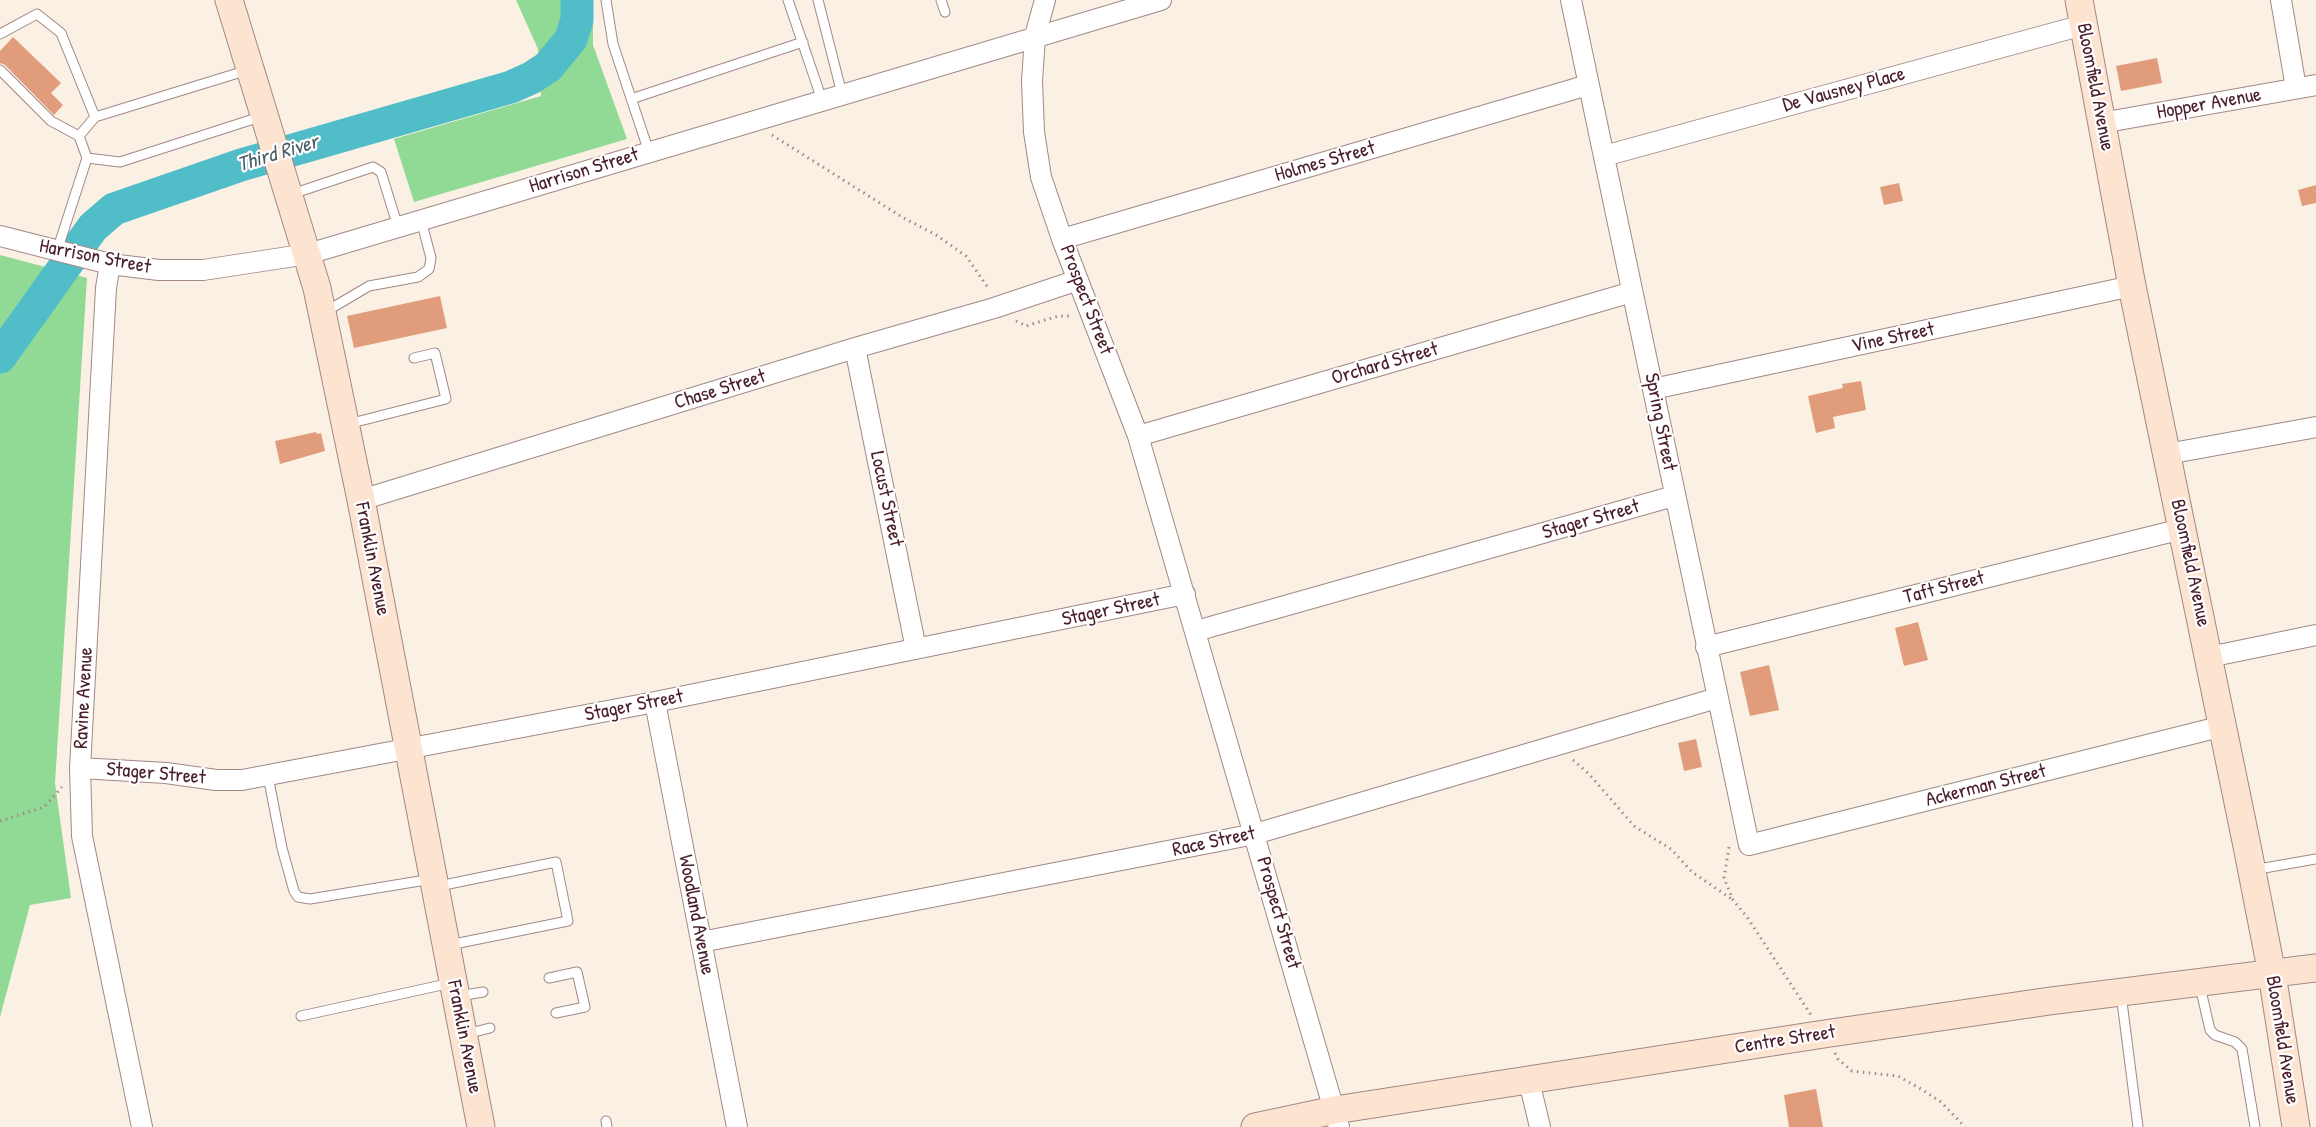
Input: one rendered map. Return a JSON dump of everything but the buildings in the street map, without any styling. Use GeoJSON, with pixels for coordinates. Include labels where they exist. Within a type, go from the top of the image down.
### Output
{"type":"FeatureCollection","features":[{"type":"Feature","properties":{"kind":"street","name":"Prospect Street"},"geometry":{"type":"LineString","coordinates":[[1046,0],[1035,36],[1032,81],[1036,157],[1062,239],[1138,436],[1337,1119]]}},
{"type":"Feature","properties":{"kind":"street","name":"Harrison Street"},"geometry":{"type":"LineString","coordinates":[[0,236],[105,262],[159,270],[203,270],[308,254],[1161,0]]}},
{"type":"Feature","properties":{"kind":"street","name":"Spring Street"},"geometry":{"type":"LineString","coordinates":[[1571,0],[1749,845]]}},
{"type":"Feature","properties":{"kind":"street"},"geometry":{"type":"LineString","coordinates":[[2280,0],[2296,88]]}},
{"type":"Feature","properties":{"kind":"street","name":"Franklin Avenue"},"geometry":{"type":"LineString","coordinates":[[234,2],[250,69],[308,254],[322,314],[410,750],[481,1127]]}},
{"type":"Feature","properties":{"kind":"street","name":"Bloomfield Avenue"},"geometry":{"type":"LineString","coordinates":[[2081,12],[2132,286],[2252,870],[2272,974],[2296,1127]]}},
{"type":"Feature","properties":{"kind":"street","name":"De Vausney Place"},"geometry":{"type":"LineString","coordinates":[[1604,156],[2081,12]]}},
{"type":"Feature","properties":{"kind":"street","name":"Holmes Street"},"geometry":{"type":"LineString","coordinates":[[1062,239],[1588,85]]}},
{"type":"Feature","properties":{"kind":"street","name":"Hopper Avenue"},"geometry":{"type":"LineString","coordinates":[[2101,123],[2316,85]]}},
{"type":"Feature","properties":{"kind":"street","name":"Ravine Avenue"},"geometry":{"type":"LineString","coordinates":[[105,262],[106,288],[80,768],[82,836],[142,1127]]}},
{"type":"Feature","properties":{"kind":"street","name":"Chase Street"},"geometry":{"type":"LineString","coordinates":[[361,500],[855,348],[994,308],[1078,280]]}},
{"type":"Feature","properties":{"kind":"street","name":"Vine Street"},"geometry":{"type":"LineString","coordinates":[[1653,389],[2132,286]]}},
{"type":"Feature","properties":{"kind":"street","name":"Orchard Street"},"geometry":{"type":"LineString","coordinates":[[1138,436],[1632,292]]}},
{"type":"Feature","properties":{"kind":"street","name":"Locust Street"},"geometry":{"type":"LineString","coordinates":[[855,348],[916,649]]}},
{"type":"Feature","properties":{"kind":"street"},"geometry":{"type":"LineString","coordinates":[[2167,454],[2316,427]]}},
{"type":"Feature","properties":{"kind":"street","name":"Stager Street"},"geometry":{"type":"LineString","coordinates":[[1196,631],[1674,496]]}},
{"type":"Feature","properties":{"kind":"street","name":"Taft Street"},"geometry":{"type":"LineString","coordinates":[[1706,647],[2182,529]]}},
{"type":"Feature","properties":{"kind":"street","name":"Stager Street"},"geometry":{"type":"LineString","coordinates":[[80,768],[166,773],[216,780],[242,780],[268,776],[655,702],[1185,594]]}},
{"type":"Feature","properties":{"kind":"street"},"geometry":{"type":"LineString","coordinates":[[2209,657],[2316,635]]}},
{"type":"Feature","properties":{"kind":"street","name":"Race Street"},"geometry":{"type":"LineString","coordinates":[[701,942],[1255,834],[1717,698]]}},
{"type":"Feature","properties":{"kind":"street","name":"Woodland Avenue"},"geometry":{"type":"LineString","coordinates":[[655,702],[737,1127]]}},
{"type":"Feature","properties":{"kind":"street","name":"Ackerman Street"},"geometry":{"type":"LineString","coordinates":[[1749,845],[2223,726]]}},
{"type":"Feature","properties":{"kind":"street","name":"Centre Street"},"geometry":{"type":"LineString","coordinates":[[1256,1127],[1337,1119],[1529,1081],[1824,1034],[2050,1001],[2316,968]]}},
{"type":"Feature","properties":{"kind":"street"},"geometry":{"type":"LineString","coordinates":[[1529,1081],[1540,1127]]}},
{"type":"Feature","properties":{"kind":"lane"},"geometry":{"type":"LineString","coordinates":[[606,0],[613,44],[649,152]]}},
{"type":"Feature","properties":{"kind":"lane"},"geometry":{"type":"LineString","coordinates":[[788,0],[822,100]]}},
{"type":"Feature","properties":{"kind":"lane"},"geometry":{"type":"LineString","coordinates":[[818,0],[842,94]]}},
{"type":"Feature","properties":{"kind":"lane"},"geometry":{"type":"LineString","coordinates":[[941,0],[945,12]]}},
{"type":"Feature","properties":{"kind":"lane"},"geometry":{"type":"LineString","coordinates":[[0,34],[37,14],[61,33],[95,117]]}},
{"type":"Feature","properties":{"kind":"lane"},"geometry":{"type":"LineString","coordinates":[[631,99],[803,42]]}},
{"type":"Feature","properties":{"kind":"lane"},"geometry":{"type":"LineString","coordinates":[[79,136],[95,117],[250,69]]}},
{"type":"Feature","properties":{"kind":"lane"},"geometry":{"type":"LineString","coordinates":[[0,70],[51,121],[79,136],[87,158],[52,250]]}},
{"type":"Feature","properties":{"kind":"lane"},"geometry":{"type":"LineString","coordinates":[[87,158],[120,162],[266,123]]}},
{"type":"Feature","properties":{"kind":"lane"},"geometry":{"type":"LineString","coordinates":[[287,187],[373,167],[381,172],[398,227]]}},
{"type":"Feature","properties":{"kind":"lane"},"geometry":{"type":"LineString","coordinates":[[322,314],[369,286],[418,277],[429,269],[431,258],[421,220]]}},
{"type":"Feature","properties":{"kind":"lane"},"geometry":{"type":"LineString","coordinates":[[345,424],[446,399],[435,353],[414,358]]}},
{"type":"Feature","properties":{"kind":"lane"},"geometry":{"type":"LineString","coordinates":[[268,776],[282,848],[294,891],[298,897],[310,899],[435,883],[556,862],[568,921],[446,945]]}},
{"type":"Feature","properties":{"kind":"lane"},"geometry":{"type":"LineString","coordinates":[[2252,870],[2316,859]]}},
{"type":"Feature","properties":{"kind":"lane"},"geometry":{"type":"LineString","coordinates":[[549,978],[577,972],[585,1007],[556,1013]]}},
{"type":"Feature","properties":{"kind":"lane"},"geometry":{"type":"LineString","coordinates":[[2200,983],[2210,1030],[2215,1035],[2235,1042],[2242,1049],[2254,1127]]}},
{"type":"Feature","properties":{"kind":"lane"},"geometry":{"type":"LineString","coordinates":[[300,1016],[455,990],[483,992]]}},
{"type":"Feature","properties":{"kind":"lane"},"geometry":{"type":"LineString","coordinates":[[2121,994],[2138,1127]]}},
{"type":"Feature","properties":{"kind":"lane"},"geometry":{"type":"LineString","coordinates":[[463,1035],[490,1028]]}},
{"type":"Feature","properties":{"kind":"path"},"geometry":{"type":"LineString","coordinates":[[750,122],[936,235],[966,256],[989,289],[994,308],[1026,326],[1058,316],[1070,316],[1077,325]]}},
{"type":"Feature","properties":{"kind":"path"},"geometry":{"type":"LineString","coordinates":[[1550,747],[1570,757],[1589,774],[1634,826],[1671,849],[1692,872],[1732,900],[1747,917],[1838,1059],[1852,1071],[1898,1076],[1941,1102],[1965,1127]]}},
{"type":"Feature","properties":{"kind":"path"},"geometry":{"type":"LineString","coordinates":[[0,821],[44,807],[80,768]]}},
{"type":"Feature","properties":{"kind":"path"},"geometry":{"type":"LineString","coordinates":[[1729,840],[1724,878],[1732,900]]}},
{"type":"Feature","properties":{"kind":"green space"},"geometry":{"type":"Polygon","coordinates":[[[516,0],[593,0],[593,45],[627,139],[414,202],[394,139],[541,96],[538,49],[516,0]]]}},
{"type":"Feature","properties":{"kind":"green space"},"geometry":{"type":"Polygon","coordinates":[[[0,255],[87,278],[55,783],[71,898],[30,905],[0,1017],[0,255]]]}},
{"type":"Feature","properties":{"kind":"waterway","name":"Third River"},"geometry":{"type":"LineString","coordinates":[[0,357],[93,227],[114,209],[241,165],[511,87],[531,78],[548,67],[571,39],[577,20],[577,0]]}}]}
